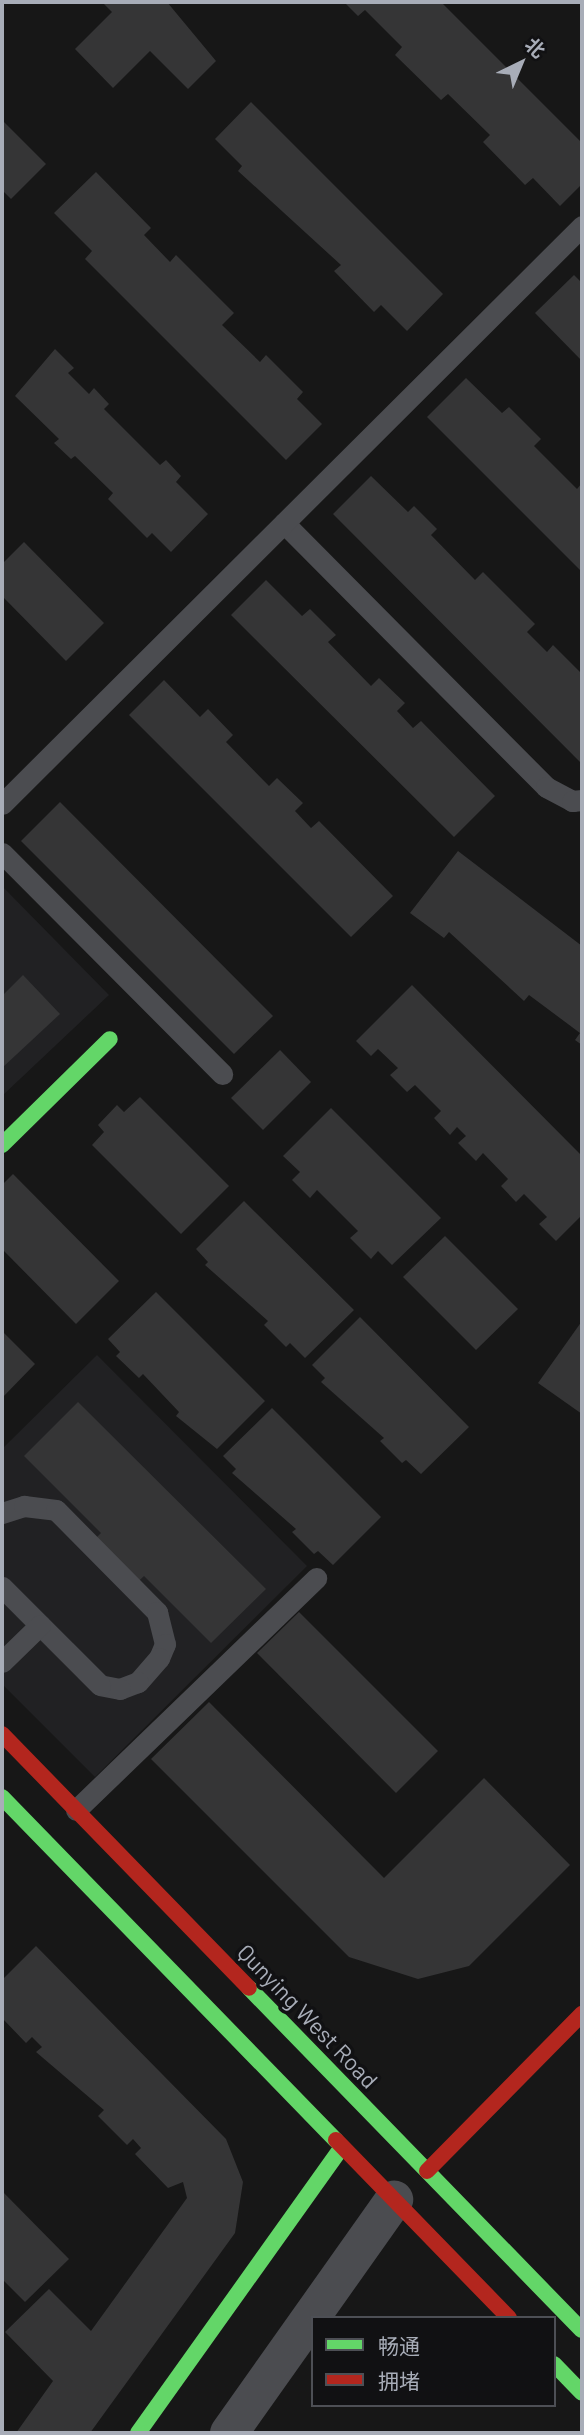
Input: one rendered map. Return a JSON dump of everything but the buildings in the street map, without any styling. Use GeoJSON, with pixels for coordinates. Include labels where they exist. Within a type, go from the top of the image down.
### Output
{"type":"FeatureCollection","features":[{"type":"Feature","properties":{"kind":"main road"},"geometry":{"type":"LineString","coordinates":[[2,1145],[110,1039]]}},
{"type":"Feature","properties":{"kind":"main road","name":"Qunying West Road"},"geometry":{"type":"LineString","coordinates":[[2,1734],[582,2330]]}},
{"type":"Feature","properties":{"kind":"main road"},"geometry":{"type":"LineString","coordinates":[[2,1797],[507,2316]]}},
{"type":"Feature","properties":{"kind":"main road"},"geometry":{"type":"LineString","coordinates":[[427,2171],[582,2014]]}},
{"type":"Feature","properties":{"kind":"main road"},"geometry":{"type":"LineString","coordinates":[[138,2433],[342,2147]]}},
{"type":"Feature","properties":{"kind":"main road"},"geometry":{"type":"LineString","coordinates":[[556,2366],[582,2393]]}},
{"type":"Feature","properties":{"kind":"street"},"geometry":{"type":"LineString","coordinates":[[312,2316],[394,2200]]}},
{"type":"Feature","properties":{"kind":"street"},"geometry":{"type":"LineString","coordinates":[[229,2433],[311,2317]]}},
{"type":"Feature","properties":{"kind":"lane"},"geometry":{"type":"LineString","coordinates":[[2,804],[582,226]]}},
{"type":"Feature","properties":{"kind":"lane"},"geometry":{"type":"LineString","coordinates":[[284,523],[546,787],[572,801],[582,800]]}},
{"type":"Feature","properties":{"kind":"lane"},"geometry":{"type":"LineString","coordinates":[[2,853],[222,1074]]}},
{"type":"Feature","properties":{"kind":"lane"},"geometry":{"type":"LineString","coordinates":[[2,1514],[24,1506],[56,1510],[157,1612],[165,1644],[150,1672],[120,1689],[100,1685],[2,1587]]}},
{"type":"Feature","properties":{"kind":"lane"},"geometry":{"type":"LineString","coordinates":[[76,1810],[316,1578]]}},
{"type":"Feature","properties":{"kind":"lane"},"geometry":{"type":"LineString","coordinates":[[2,1662],[40,1625]]}},
{"type":"Feature","properties":{"kind":"shaded area"},"geometry":{"type":"Polygon","coordinates":[[[2,886],[109,995],[2,1096],[2,886]]]}},
{"type":"Feature","properties":{"kind":"shaded area"},"geometry":{"type":"Polygon","coordinates":[[[97,1355],[307,1566],[95,1777],[2,1684],[2,1449],[97,1355]]]}},
{"type":"Feature","properties":{"kind":"traffic: fast"},"geometry":{"type":"LineString","coordinates":[[2,1145],[110,1039]]}},
{"type":"Feature","properties":{"kind":"traffic: fast"},"geometry":{"type":"LineString","coordinates":[[2,1797],[336,2140]]}},
{"type":"Feature","properties":{"kind":"traffic: fast"},"geometry":{"type":"LineString","coordinates":[[249,1988],[582,2330]]}},
{"type":"Feature","properties":{"kind":"traffic: fast"},"geometry":{"type":"LineString","coordinates":[[138,2433],[342,2147]]}},
{"type":"Feature","properties":{"kind":"traffic: fast"},"geometry":{"type":"LineString","coordinates":[[556,2366],[582,2393]]}},
{"type":"Feature","properties":{"kind":"traffic: jam"},"geometry":{"type":"LineString","coordinates":[[2,1734],[249,1988]]}},
{"type":"Feature","properties":{"kind":"traffic: jam"},"geometry":{"type":"LineString","coordinates":[[427,2171],[582,2014]]}},
{"type":"Feature","properties":{"kind":"traffic: jam"},"geometry":{"type":"LineString","coordinates":[[336,2140],[507,2316]]}}]}
